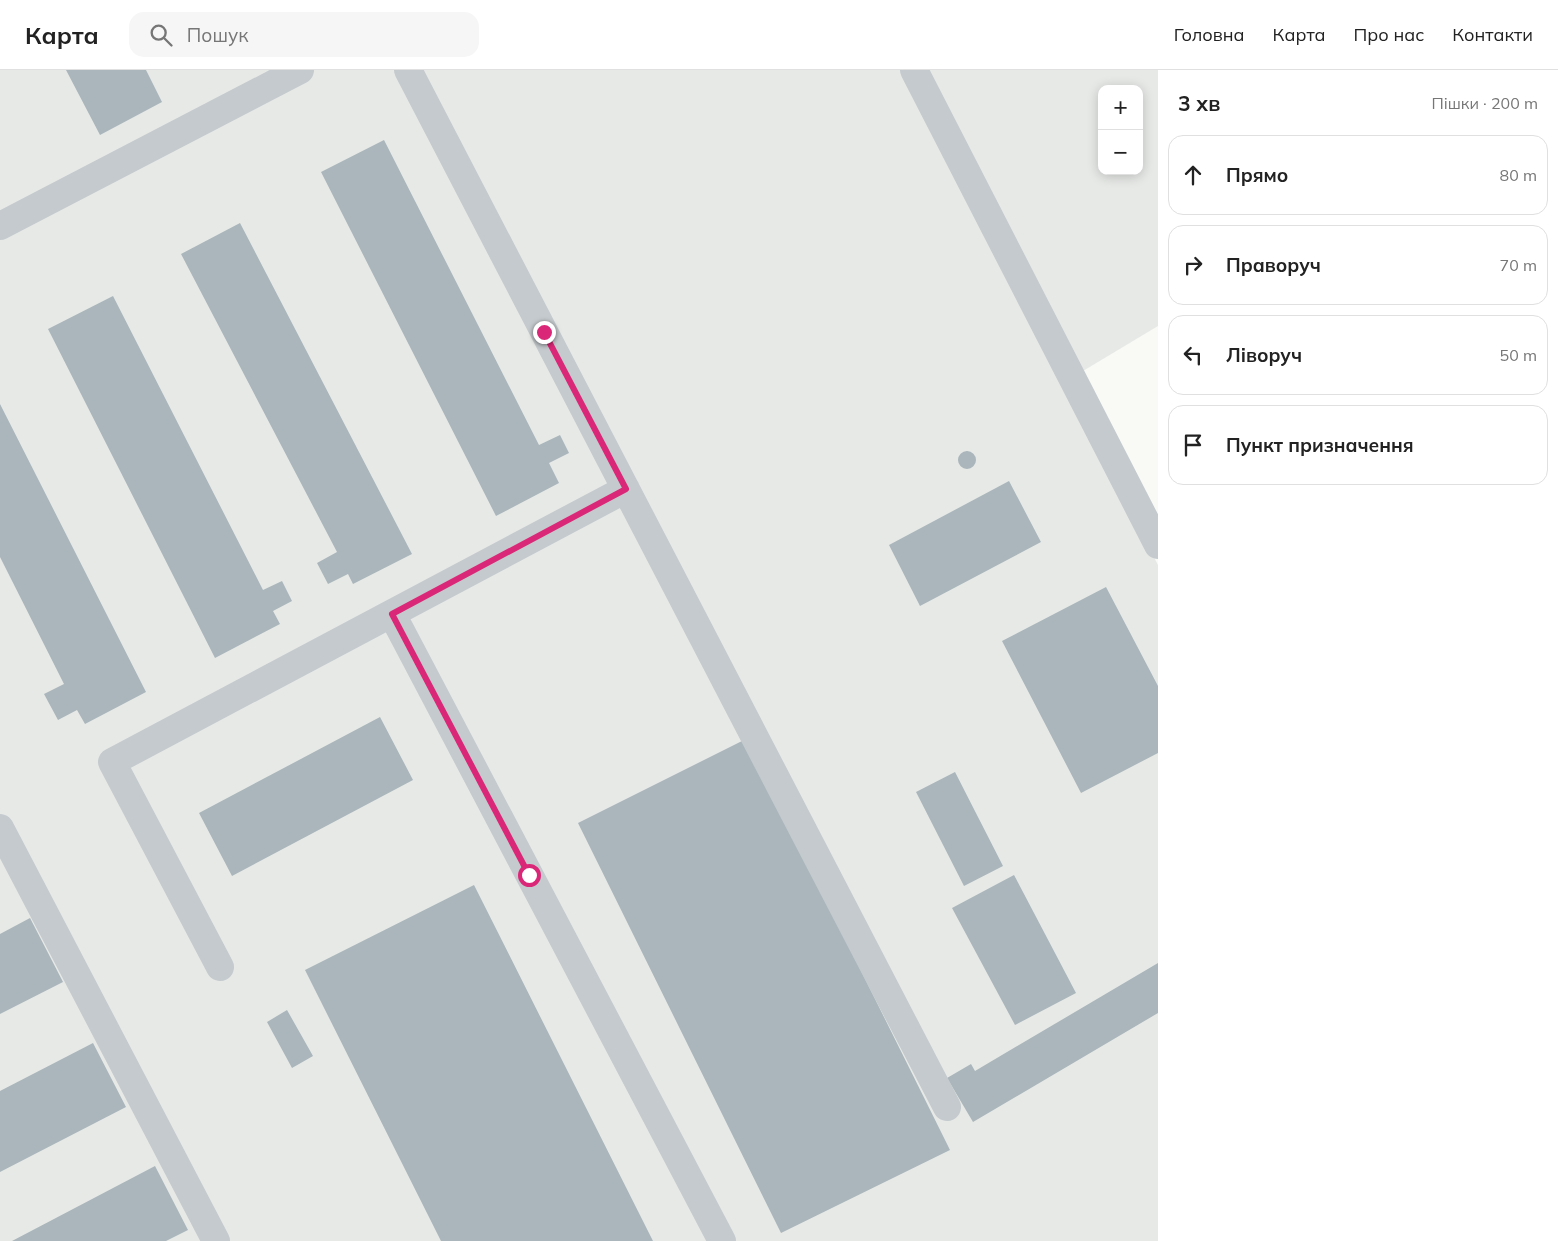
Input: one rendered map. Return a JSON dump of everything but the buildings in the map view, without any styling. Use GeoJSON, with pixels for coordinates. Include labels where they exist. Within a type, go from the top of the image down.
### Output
{"type":"FeatureCollection","features":[{"type":"Feature","properties":{"kind":"lane"},"geometry":{"type":"LineString","coordinates":[[0,226],[300,70]]}},
{"type":"Feature","properties":{"kind":"lane"},"geometry":{"type":"LineString","coordinates":[[408,70],[948,1107]]}},
{"type":"Feature","properties":{"kind":"lane"},"geometry":{"type":"LineString","coordinates":[[914,70],[1158,545]]}},
{"type":"Feature","properties":{"kind":"lane"},"geometry":{"type":"LineString","coordinates":[[220,966],[112,762],[626,489]]}},
{"type":"Feature","properties":{"kind":"lane"},"geometry":{"type":"LineString","coordinates":[[392,614],[722,1241]]}},
{"type":"Feature","properties":{"kind":"lane"},"geometry":{"type":"LineString","coordinates":[[0,828],[216,1241]]}},
{"type":"Feature","properties":{"kind":"shaded area"},"geometry":{"type":"Polygon","coordinates":[[[0,70],[1158,70],[1158,326],[1063,383],[1158,565],[1158,1241],[0,1241],[0,70]]]}},
{"type":"Feature","properties":{"kind":"route"},"geometry":{"type":"LineString","coordinates":[[529,875],[392,614],[626,489],[544,332]]}}]}
